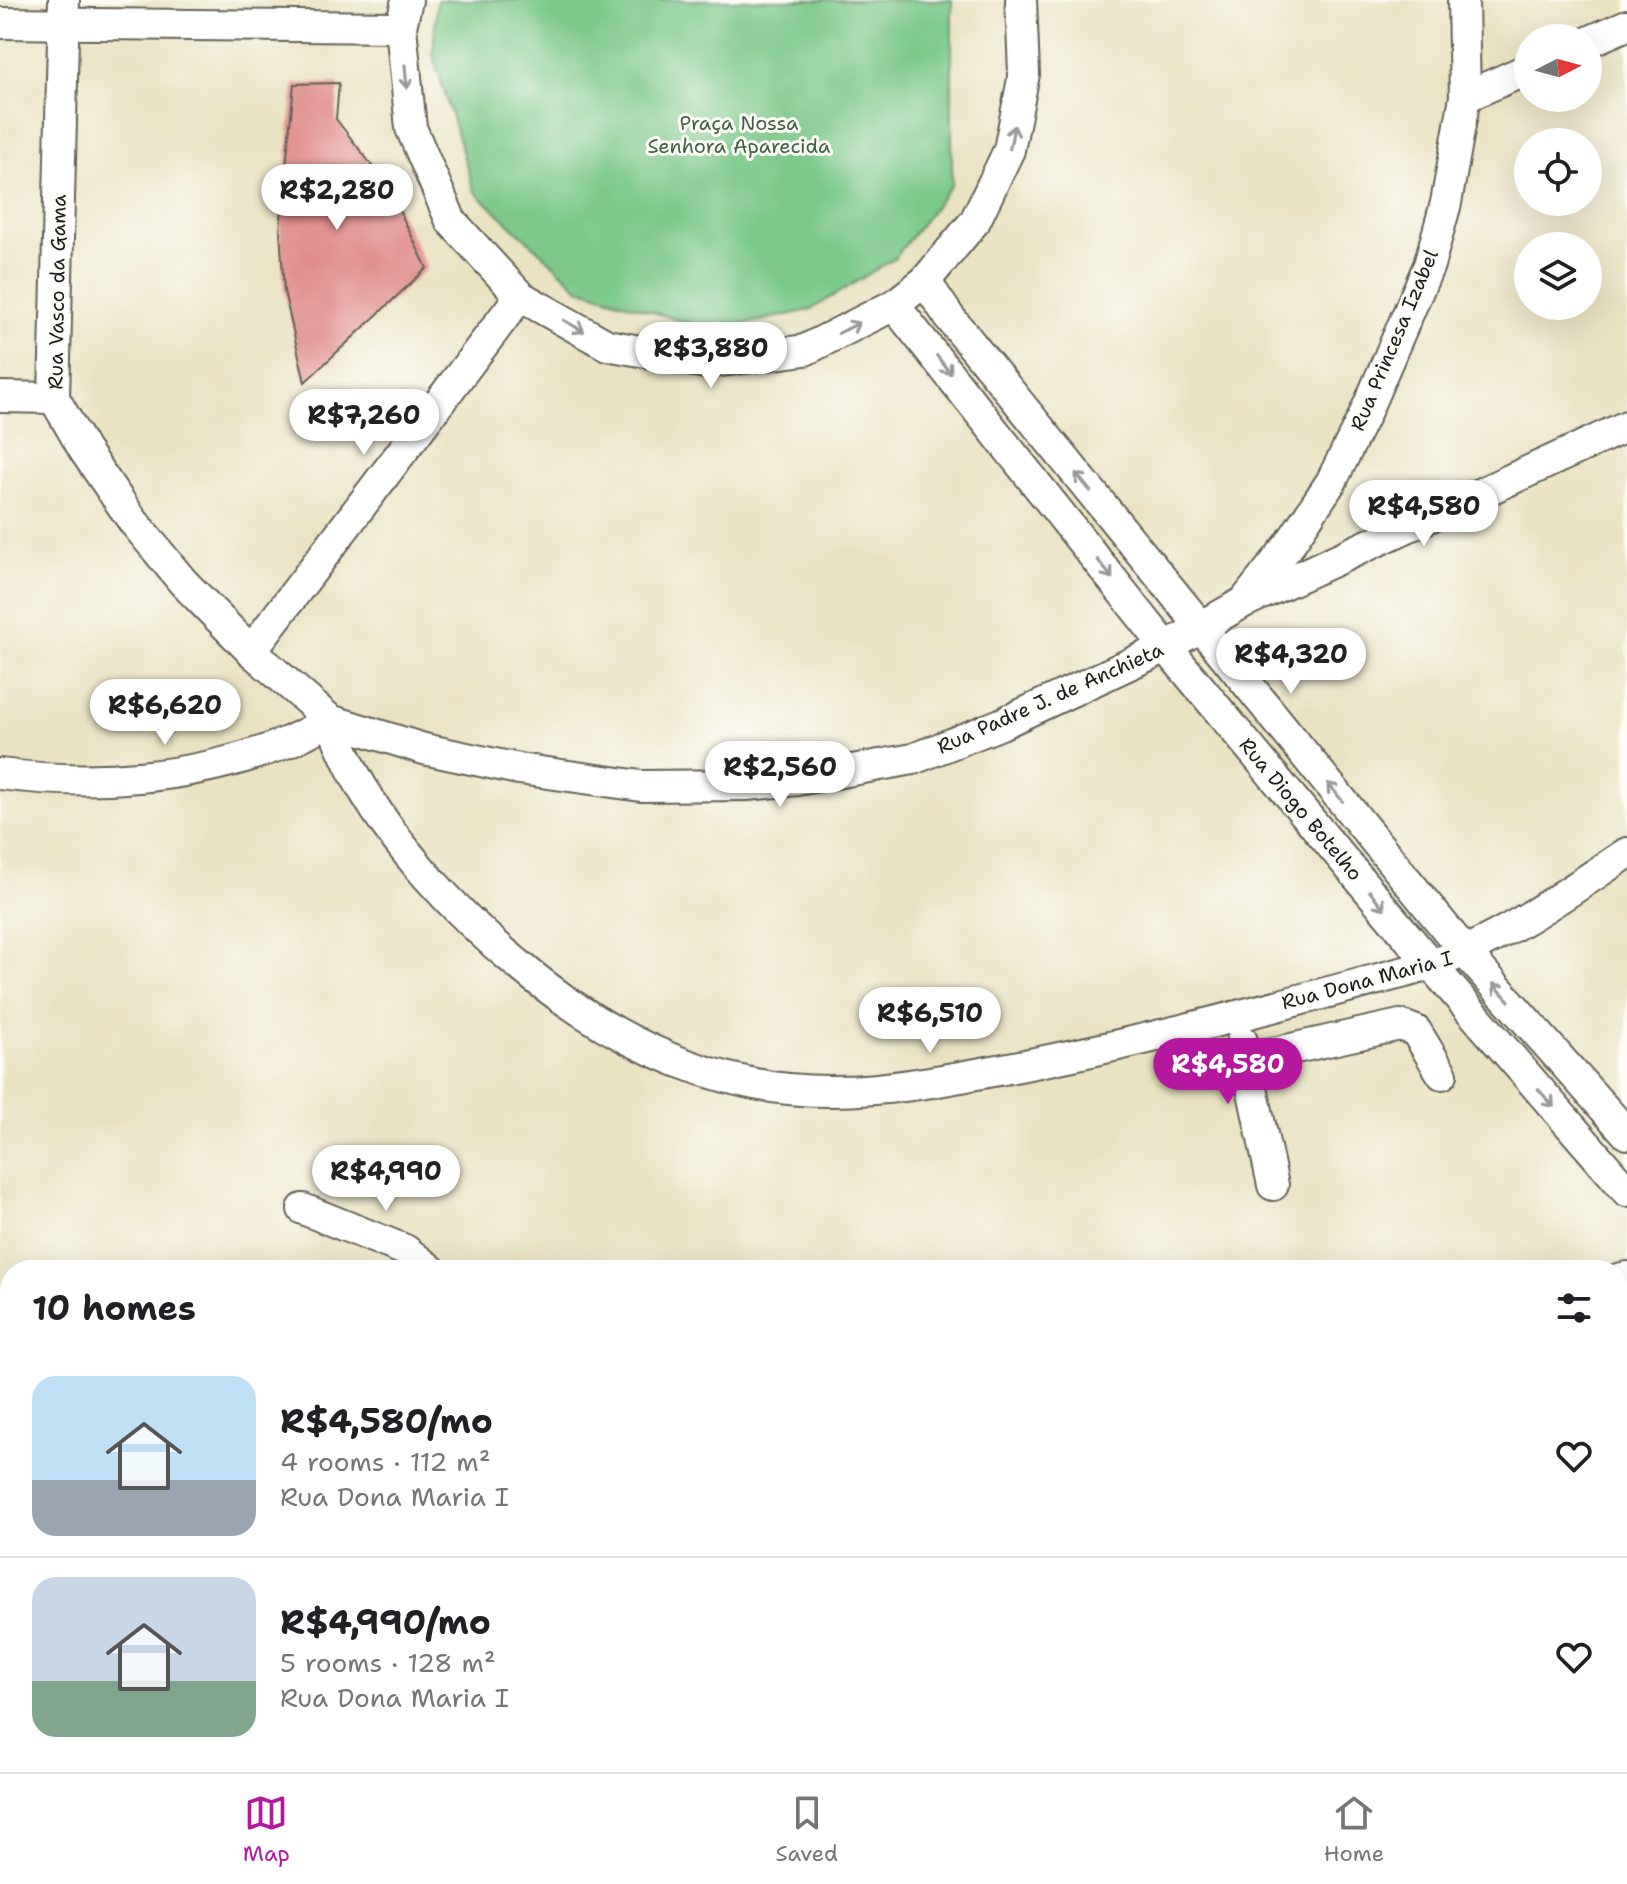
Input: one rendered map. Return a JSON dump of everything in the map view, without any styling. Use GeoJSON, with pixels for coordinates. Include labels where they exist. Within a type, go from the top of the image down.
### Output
{"type":"FeatureCollection","features":[{"type":"Feature","properties":{"kind":"street"},"geometry":{"type":"LineString","coordinates":[[0,23],[64,12],[404,14],[411,128],[451,221],[520,296],[607,345],[706,363],[805,350],[894,305],[925,281],[975,221],[1009,150],[1024,74],[1021,0]]}},
{"type":"Feature","properties":{"kind":"street","name":"Rua Princesa Izabel"},"geometry":{"type":"LineString","coordinates":[[1244,602],[1289,545],[1331,482],[1429,265],[1446,203],[1465,97],[1463,0]]}},
{"type":"Feature","properties":{"kind":"street","name":"Rua Vasco da Gama"},"geometry":{"type":"LineString","coordinates":[[64,12],[54,398],[84,450],[133,521],[183,582],[251,651],[330,720]]}},
{"type":"Feature","properties":{"kind":"street"},"geometry":{"type":"LineString","coordinates":[[1602,36],[1627,25]]}},
{"type":"Feature","properties":{"kind":"street"},"geometry":{"type":"LineString","coordinates":[[1465,97],[1514,75]]}},
{"type":"Feature","properties":{"kind":"street","name":"Rua Diogo Botelho"},"geometry":{"type":"LineString","coordinates":[[925,281],[950,318],[1466,953],[1627,1134]]}},
{"type":"Feature","properties":{"kind":"street"},"geometry":{"type":"LineString","coordinates":[[251,651],[520,296]]}},
{"type":"Feature","properties":{"kind":"street","name":"Rua Diogo Botelho"},"geometry":{"type":"LineString","coordinates":[[894,305],[1166,647],[1431,965],[1627,1191]]}},
{"type":"Feature","properties":{"kind":"street"},"geometry":{"type":"LineString","coordinates":[[0,397],[54,398]]}},
{"type":"Feature","properties":{"kind":"street","name":"Rua Padre J. de Anchieta"},"geometry":{"type":"LineString","coordinates":[[330,720],[424,749],[519,769],[641,786],[747,785],[797,780],[913,759],[1001,724],[1166,647],[1244,602],[1627,426]]}},
{"type":"Feature","properties":{"kind":"street"},"geometry":{"type":"LineString","coordinates":[[0,774],[83,780],[178,772],[283,745],[330,720]]}},
{"type":"Feature","properties":{"kind":"street","name":"Rua Dona Maria I"},"geometry":{"type":"LineString","coordinates":[[330,720],[354,773],[381,817],[452,906],[553,994],[616,1033],[684,1065],[751,1084],[820,1092],[906,1088],[1099,1051],[1431,965],[1466,953],[1552,903],[1627,853]]}},
{"type":"Feature","properties":{"kind":"street"},"geometry":{"type":"LineString","coordinates":[[1237,1016],[1273,1185]]}},
{"type":"Feature","properties":{"kind":"street"},"geometry":{"type":"LineString","coordinates":[[1246,1059],[1400,1025],[1416,1031],[1442,1074]]}},
{"type":"Feature","properties":{"kind":"street"},"geometry":{"type":"LineString","coordinates":[[303,1209],[405,1250],[418,1260]]}},
{"type":"Feature","properties":{"kind":"green space","name":"Praça Nossa Senhora Aparecida"},"geometry":{"type":"Polygon","coordinates":[[[437,0],[952,0],[952,184],[895,258],[810,310],[712,331],[579,288],[474,191],[433,55],[437,0]]]}},
{"type":"Feature","properties":{"kind":"building"},"geometry":{"type":"Polygon","coordinates":[[[339,83],[336,119],[387,185],[427,268],[305,382],[284,291],[280,230],[294,84],[339,83]]]}}]}
